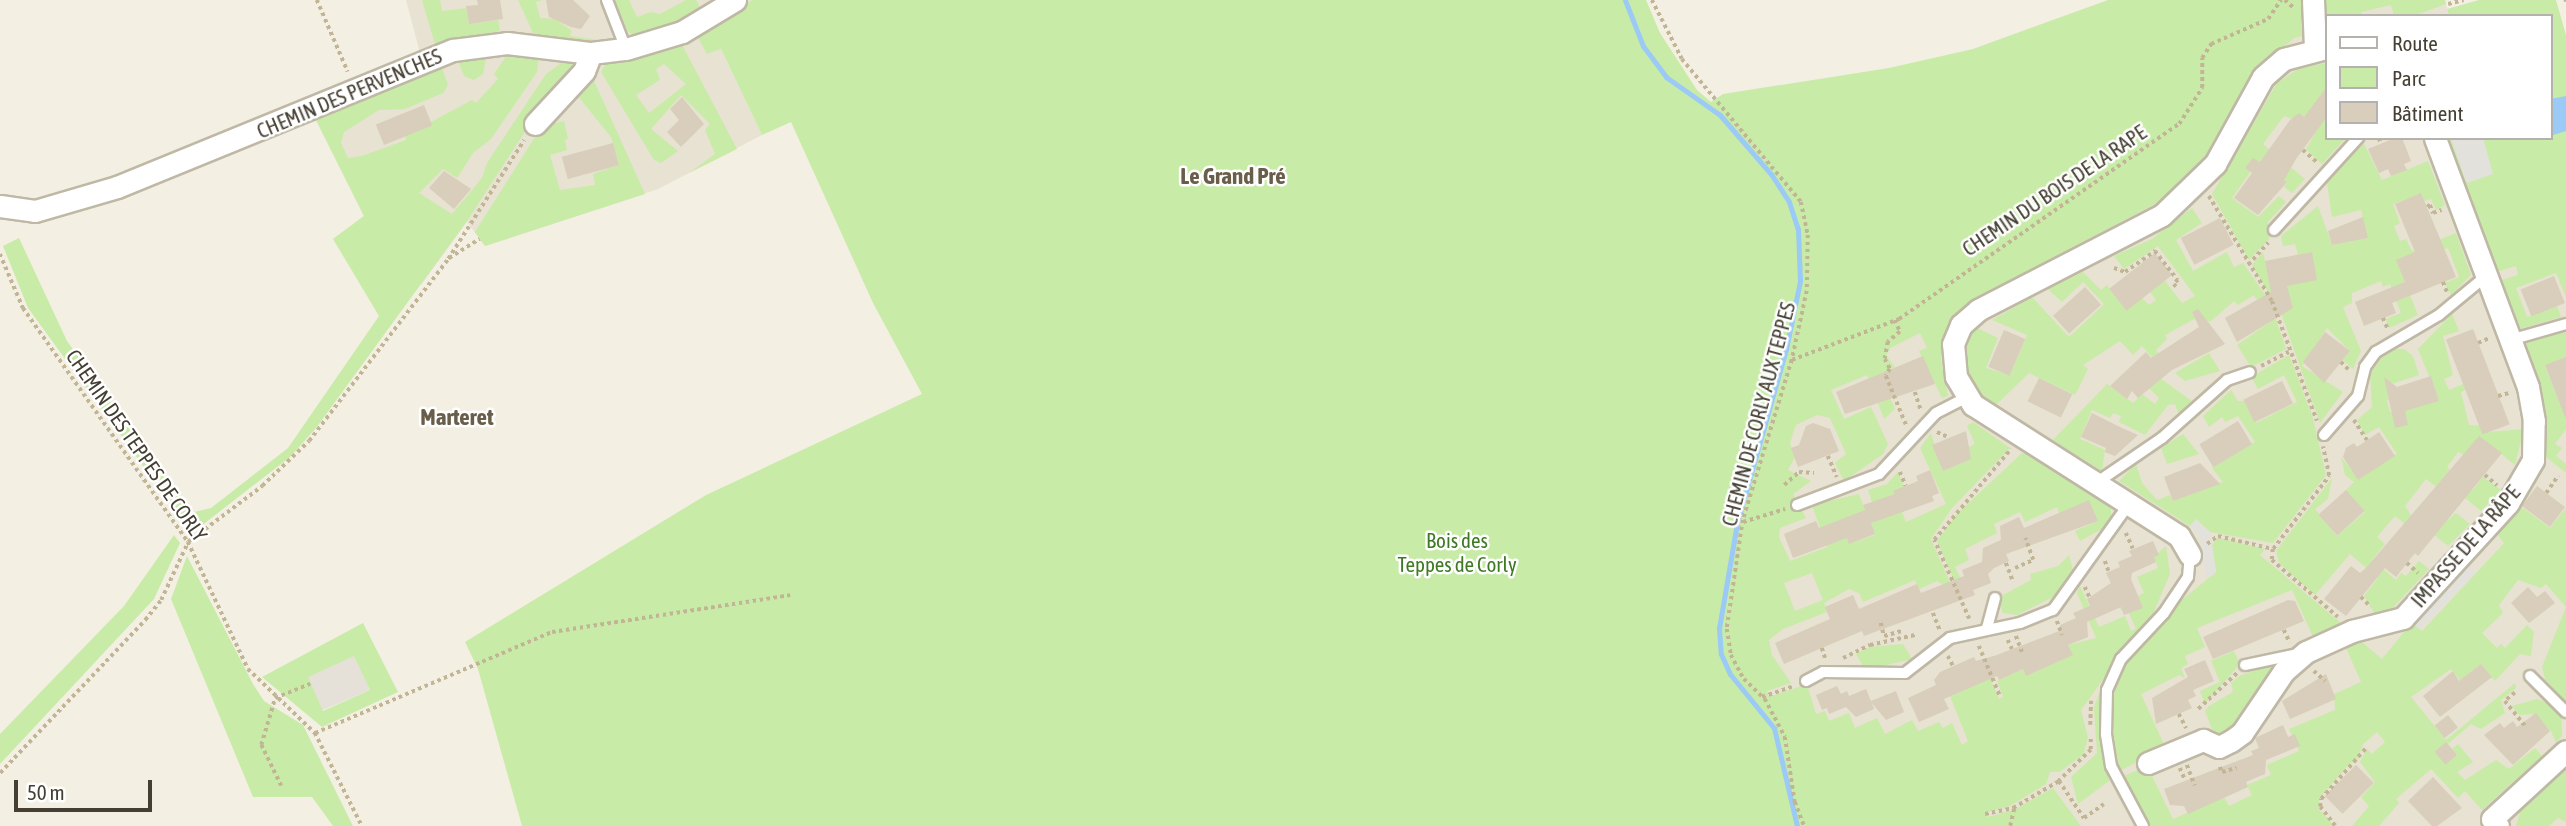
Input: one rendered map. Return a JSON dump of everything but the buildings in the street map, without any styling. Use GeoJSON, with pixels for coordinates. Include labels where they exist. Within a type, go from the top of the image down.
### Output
{"type":"FeatureCollection","features":[{"type":"Feature","properties":{"kind":"street","name":"CHEMIN DES PERVENCHES"},"geometry":{"type":"LineString","coordinates":[[3,207],[35,211],[130,183],[243,139],[354,87],[444,52],[485,44],[525,44],[591,53],[626,49],[682,32],[735,0]]}},
{"type":"Feature","properties":{"kind":"street"},"geometry":{"type":"LineString","coordinates":[[2190,555],[2179,536],[2022,437],[1966,398],[1956,377],[1953,353],[1956,334],[1968,317],[2162,215],[2201,182],[2227,148],[2263,77],[2284,59],[2321,48],[2305,6]]}},
{"type":"Feature","properties":{"kind":"street"},"geometry":{"type":"LineString","coordinates":[[535,124],[584,71],[591,53]]}},
{"type":"Feature","properties":{"kind":"street","name":"IMPASSE DE LA RÂPE"},"geometry":{"type":"LineString","coordinates":[[2148,763],[2203,740],[2219,747],[2231,741],[2242,733],[2284,671],[2306,652],[2352,631],[2403,618],[2517,491],[2533,460],[2535,421],[2510,340],[2436,140]]}},
{"type":"Feature","properties":{"kind":"street"},"geometry":{"type":"LineString","coordinates":[[2492,824],[2566,751]]}},
{"type":"Feature","properties":{"kind":"lane"},"geometry":{"type":"LineString","coordinates":[[607,0],[626,49]]}},
{"type":"Feature","properties":{"kind":"lane"},"geometry":{"type":"LineString","coordinates":[[2274,233],[2356,140]]}},
{"type":"Feature","properties":{"kind":"lane"},"geometry":{"type":"LineString","coordinates":[[2322,436],[2358,396],[2365,368],[2376,352],[2439,315],[2486,276]]}},
{"type":"Feature","properties":{"kind":"lane"},"geometry":{"type":"LineString","coordinates":[[2510,340],[2566,324]]}},
{"type":"Feature","properties":{"kind":"lane"},"geometry":{"type":"LineString","coordinates":[[2096,483],[2162,438],[2227,380],[2250,372]]}},
{"type":"Feature","properties":{"kind":"lane"},"geometry":{"type":"LineString","coordinates":[[1797,506],[1879,474],[1936,413],[1966,398]]}},
{"type":"Feature","properties":{"kind":"lane"},"geometry":{"type":"LineString","coordinates":[[1806,681],[1823,672],[1905,673],[1950,638],[2020,623],[2063,601],[2129,504]]}},
{"type":"Feature","properties":{"kind":"lane"},"geometry":{"type":"LineString","coordinates":[[2144,826],[2120,790],[2108,752],[2106,703],[2114,672],[2188,577],[2190,555]]}},
{"type":"Feature","properties":{"kind":"lane"},"geometry":{"type":"LineString","coordinates":[[1987,628],[1995,598]]}},
{"type":"Feature","properties":{"kind":"lane"},"geometry":{"type":"LineString","coordinates":[[2245,665],[2306,652]]}},
{"type":"Feature","properties":{"kind":"lane"},"geometry":{"type":"LineString","coordinates":[[2530,676],[2566,712]]}},
{"type":"Feature","properties":{"kind":"path"},"geometry":{"type":"LineString","coordinates":[[317,0],[354,87]]}},
{"type":"Feature","properties":{"kind":"path","name":"CHEMIN DE CORLY AUX TEPPES"},"geometry":{"type":"LineString","coordinates":[[1652,0],[1682,60],[1801,202],[1811,258],[1792,360],[1743,522],[1727,629],[1731,655],[1744,679],[1762,697],[1785,737],[1795,802],[1804,826]]}},
{"type":"Feature","properties":{"kind":"path"},"geometry":{"type":"LineString","coordinates":[[2283,0],[2305,6]]}},
{"type":"Feature","properties":{"kind":"path","name":"CHEMIN DU BOIS DE LA RAPE"},"geometry":{"type":"LineString","coordinates":[[1792,360],[1895,320],[2179,124],[2202,88],[2202,58],[2211,44],[2268,19],[2283,0]]}},
{"type":"Feature","properties":{"kind":"path"},"geometry":{"type":"LineString","coordinates":[[2448,4],[2463,0]]}},
{"type":"Feature","properties":{"kind":"path"},"geometry":{"type":"LineString","coordinates":[[0,773],[145,620],[161,600],[188,542],[291,462],[448,259],[535,124]]}},
{"type":"Feature","properties":{"kind":"path"},"geometry":{"type":"LineString","coordinates":[[2201,182],[2248,265],[2272,301],[2322,436],[2329,476],[2273,549],[2272,560],[2352,631]]}},
{"type":"Feature","properties":{"kind":"path"},"geometry":{"type":"LineString","coordinates":[[2248,265],[2274,233]]}},
{"type":"Feature","properties":{"kind":"path"},"geometry":{"type":"LineString","coordinates":[[448,259],[480,239]]}},
{"type":"Feature","properties":{"kind":"path"},"geometry":{"type":"LineString","coordinates":[[2114,268],[2125,272],[2155,251],[2178,280],[2174,284],[2178,289]]}},
{"type":"Feature","properties":{"kind":"path","name":"CHEMIN DES TEPPES DE CORLY"},"geometry":{"type":"LineString","coordinates":[[0,254],[23,309],[188,542],[248,669],[275,698],[315,733],[362,826]]}},
{"type":"Feature","properties":{"kind":"path"},"geometry":{"type":"LineString","coordinates":[[1895,320],[1900,332],[1888,342],[1885,359],[1890,369],[1886,376],[1913,439]]}},
{"type":"Feature","properties":{"kind":"path"},"geometry":{"type":"LineString","coordinates":[[2250,372],[2290,352]]}},
{"type":"Feature","properties":{"kind":"path"},"geometry":{"type":"LineString","coordinates":[[2346,410],[2367,440]]}},
{"type":"Feature","properties":{"kind":"path"},"geometry":{"type":"LineString","coordinates":[[2000,696],[1934,540],[2022,437]]}},
{"type":"Feature","properties":{"kind":"path"},"geometry":{"type":"LineString","coordinates":[[1828,456],[1843,488]]}},
{"type":"Feature","properties":{"kind":"path"},"geometry":{"type":"LineString","coordinates":[[1784,485],[1799,472],[1814,473]]}},
{"type":"Feature","properties":{"kind":"path"},"geometry":{"type":"LineString","coordinates":[[2546,493],[2558,476]]}},
{"type":"Feature","properties":{"kind":"path"},"geometry":{"type":"LineString","coordinates":[[1743,522],[1797,506]]}},
{"type":"Feature","properties":{"kind":"path"},"geometry":{"type":"LineString","coordinates":[[2190,555],[2218,537],[2273,549]]}},
{"type":"Feature","properties":{"kind":"path"},"geometry":{"type":"LineString","coordinates":[[2025,538],[2036,566]]}},
{"type":"Feature","properties":{"kind":"path"},"geometry":{"type":"LineString","coordinates":[[2015,568],[2033,560]]}},
{"type":"Feature","properties":{"kind":"path"},"geometry":{"type":"LineString","coordinates":[[2006,563],[2012,580]]}},
{"type":"Feature","properties":{"kind":"path"},"geometry":{"type":"LineString","coordinates":[[315,733],[552,632],[790,595]]}},
{"type":"Feature","properties":{"kind":"path"},"geometry":{"type":"LineString","coordinates":[[1881,623],[1884,636],[1902,632]]}},
{"type":"Feature","properties":{"kind":"path"},"geometry":{"type":"LineString","coordinates":[[1834,661],[1870,645],[1915,635]]}},
{"type":"Feature","properties":{"kind":"path"},"geometry":{"type":"LineString","coordinates":[[2198,709],[2245,665]]}},
{"type":"Feature","properties":{"kind":"path"},"geometry":{"type":"LineString","coordinates":[[1985,814],[2015,807],[2059,782],[2091,750],[2089,708],[2093,695],[2114,672]]}},
{"type":"Feature","properties":{"kind":"path"},"geometry":{"type":"LineString","coordinates":[[1762,697],[1806,681]]}},
{"type":"Feature","properties":{"kind":"path"},"geometry":{"type":"LineString","coordinates":[[281,786],[261,745],[275,698],[310,684]]}},
{"type":"Feature","properties":{"kind":"path"},"geometry":{"type":"LineString","coordinates":[[2515,693],[2505,701],[2526,727]]}},
{"type":"Feature","properties":{"kind":"path"},"geometry":{"type":"LineString","coordinates":[[2335,826],[2319,807],[2321,799],[2357,764],[2366,748]]}},
{"type":"Feature","properties":{"kind":"path"},"geometry":{"type":"LineString","coordinates":[[2059,782],[2084,818],[2104,804]]}},
{"type":"Feature","properties":{"kind":"path"},"geometry":{"type":"LineString","coordinates":[[2010,826],[2015,807]]}},
{"type":"Feature","properties":{"kind":"shaded area"},"geometry":{"type":"Polygon","coordinates":[[[406,0],[752,0],[738,10],[721,49],[762,135],[658,189],[485,246],[467,222],[421,285],[333,239],[364,216],[312,112],[412,71],[419,49],[406,0]]]}},
{"type":"Feature","properties":{"kind":"shaded area"},"geometry":{"type":"Polygon","coordinates":[[[2445,0],[2448,14],[2324,14],[2324,140],[2484,140],[2518,265],[2566,251],[2566,826],[1911,826],[1769,698],[1766,691],[1738,526],[1792,353],[2305,3],[2445,0]]]}},
{"type":"Feature","properties":{"kind":"shaded area"},"geometry":{"type":"Polygon","coordinates":[[[2452,140],[2484,140],[2493,174],[2467,183],[2452,140]]]}},
{"type":"Feature","properties":{"kind":"shaded area"},"geometry":{"type":"Polygon","coordinates":[[[2196,519],[2210,532],[2216,572],[2207,579],[2200,536],[2190,526],[2196,519]]]}},
{"type":"Feature","properties":{"kind":"shaded area"},"geometry":{"type":"Polygon","coordinates":[[[2466,563],[2476,573],[2419,629],[2409,620],[2466,563]]]}},
{"type":"Feature","properties":{"kind":"shaded area"},"geometry":{"type":"Polygon","coordinates":[[[355,655],[370,690],[321,711],[306,676],[355,655]]]}},
{"type":"Feature","properties":{"kind":"green space"},"geometry":{"type":"Polygon","coordinates":[[[422,0],[440,0],[442,11],[466,8],[469,24],[498,20],[500,31],[435,44],[422,0]]]}},
{"type":"Feature","properties":{"kind":"green space"},"geometry":{"type":"Polygon","coordinates":[[[518,0],[543,0],[536,2],[540,18],[555,19],[572,31],[570,36],[605,41],[583,44],[534,35],[518,0]]]}},
{"type":"Feature","properties":{"kind":"green space"},"geometry":{"type":"Polygon","coordinates":[[[614,0],[629,0],[637,17],[651,12],[660,14],[686,0],[696,0],[702,11],[638,37],[628,32],[614,0]]]}},
{"type":"Feature","properties":{"kind":"green space","name":"Bois des Teppes de Corly"},"geometry":{"type":"Polygon","coordinates":[[[752,0],[1646,0],[1660,33],[1697,90],[1711,102],[1723,94],[1889,68],[1973,49],[2108,0],[2306,0],[2306,35],[2294,38],[2256,72],[2219,141],[2194,174],[2153,205],[2027,271],[1955,315],[1941,360],[1948,396],[1942,398],[1919,351],[1927,348],[1920,333],[1890,348],[1886,356],[1895,367],[1890,369],[1893,376],[1882,379],[1895,409],[1884,419],[1867,375],[1831,390],[1844,419],[1871,407],[1888,444],[1883,454],[1844,481],[1835,463],[1846,454],[1830,418],[1817,415],[1796,425],[1790,443],[1795,457],[1788,470],[1811,481],[1793,494],[1806,518],[1780,528],[1779,537],[1790,561],[1827,547],[1812,505],[1859,494],[1865,510],[1849,544],[1875,535],[1871,523],[1878,520],[1868,490],[1887,484],[1898,472],[1904,487],[1894,491],[1906,522],[1946,504],[1920,448],[1931,433],[1943,471],[1971,459],[1966,448],[1975,444],[1967,426],[1973,422],[2010,448],[1952,508],[1931,539],[1954,592],[1937,581],[1919,589],[1915,580],[1863,602],[1859,593],[1849,589],[1824,603],[1827,612],[1783,629],[1769,640],[1772,655],[1791,683],[1767,691],[1769,697],[1807,684],[1816,714],[1825,711],[1829,721],[1849,713],[1855,728],[1877,718],[1885,734],[1912,720],[1918,731],[1939,722],[1943,728],[1952,723],[1962,745],[1968,741],[1950,696],[1980,683],[1985,667],[1999,699],[2003,697],[1997,681],[2023,669],[2026,676],[2072,655],[2068,645],[2096,638],[2077,593],[2080,586],[2099,627],[2125,616],[2131,631],[2136,629],[2128,611],[2123,612],[2117,605],[2144,593],[2137,577],[2158,568],[2154,557],[2166,546],[2170,574],[2153,614],[2113,659],[2115,663],[2081,710],[2088,738],[2083,755],[2059,772],[2050,772],[2046,784],[2010,806],[1984,813],[1988,817],[2014,810],[2053,788],[2081,826],[522,826],[478,669],[465,642],[706,495],[922,394],[873,303],[791,122],[762,135],[721,49],[707,54],[696,34],[752,0]],[[1812,573],[1784,583],[1795,611],[1823,600],[1812,573]]]}},
{"type":"Feature","properties":{"kind":"green space"},"geometry":{"type":"Polygon","coordinates":[[[2320,0],[2445,0],[2446,4],[2418,14],[2393,14],[2391,5],[2362,14],[2324,14],[2324,21],[2320,0]]]}},
{"type":"Feature","properties":{"kind":"green space"},"geometry":{"type":"Polygon","coordinates":[[[2479,0],[2556,0],[2566,35],[2566,297],[2556,273],[2516,288],[2527,317],[2557,306],[2561,317],[2516,330],[2499,281],[2518,275],[2516,266],[2496,272],[2446,140],[2452,140],[2466,182],[2482,140],[2552,140],[2552,14],[2448,14],[2447,9],[2479,0]]]}},
{"type":"Feature","properties":{"kind":"green space"},"geometry":{"type":"Polygon","coordinates":[[[680,41],[737,149],[689,173],[715,154],[705,130],[710,124],[681,95],[651,129],[678,151],[661,163],[654,160],[601,72],[607,61],[680,41]],[[664,64],[656,69],[660,80],[636,95],[649,113],[686,84],[664,64]]]}},
{"type":"Feature","properties":{"kind":"green space"},"geometry":{"type":"Polygon","coordinates":[[[509,52],[534,54],[539,58],[537,72],[491,139],[473,153],[457,178],[443,169],[419,193],[452,214],[482,178],[487,163],[546,74],[571,56],[579,61],[541,107],[467,221],[316,428],[290,457],[192,533],[28,308],[3,246],[19,238],[67,341],[190,513],[211,508],[288,448],[379,316],[333,239],[364,216],[316,120],[432,63],[442,68],[448,85],[443,93],[405,109],[379,110],[344,132],[341,143],[348,158],[362,156],[406,140],[405,136],[472,100],[476,103],[498,79],[494,74],[509,52]]]}},
{"type":"Feature","properties":{"kind":"green space"},"geometry":{"type":"Polygon","coordinates":[[[487,53],[483,74],[474,80],[464,76],[457,58],[487,53]]]}},
{"type":"Feature","properties":{"kind":"green space"},"geometry":{"type":"Polygon","coordinates":[[[2324,63],[2324,91],[2320,96],[2324,99],[2324,140],[2344,140],[2322,164],[2306,149],[2318,128],[2284,116],[2263,144],[2305,179],[2292,193],[2284,187],[2287,182],[2258,161],[2232,198],[2258,217],[2279,196],[2286,202],[2268,222],[2269,239],[2249,260],[2212,194],[2277,83],[2298,69],[2324,63]]]}},
{"type":"Feature","properties":{"kind":"green space"},"geometry":{"type":"Polygon","coordinates":[[[594,81],[645,194],[485,246],[475,232],[550,113],[556,123],[564,121],[568,139],[565,140],[567,150],[550,155],[560,190],[595,185],[593,174],[619,165],[611,137],[577,95],[594,81]]]}},
{"type":"Feature","properties":{"kind":"green space"},"geometry":{"type":"Polygon","coordinates":[[[2364,144],[2382,180],[2428,161],[2445,205],[2436,210],[2431,199],[2424,201],[2421,194],[2393,204],[2400,223],[2394,226],[2400,241],[2406,239],[2412,251],[2456,233],[2471,275],[2451,295],[2445,283],[2459,277],[2448,248],[2428,256],[2402,275],[2418,315],[2389,328],[2386,319],[2401,313],[2390,284],[2383,287],[2381,281],[2352,293],[2352,303],[2343,307],[2361,351],[2353,369],[2343,360],[2350,351],[2327,328],[2302,366],[2343,392],[2320,423],[2281,313],[2252,265],[2263,252],[2271,287],[2312,252],[2298,255],[2295,244],[2283,246],[2281,236],[2318,206],[2332,245],[2368,238],[2361,210],[2332,217],[2327,183],[2333,171],[2364,144]]]}},
{"type":"Feature","properties":{"kind":"green space"},"geometry":{"type":"Polygon","coordinates":[[[2192,208],[2202,223],[2176,240],[2193,271],[2227,252],[2234,267],[2243,263],[2270,302],[2286,349],[2251,367],[2237,345],[2270,322],[2254,295],[2238,305],[2234,301],[2211,321],[2204,322],[2200,316],[2165,335],[2167,339],[2156,350],[2161,357],[2156,362],[2142,346],[2133,355],[2120,341],[2083,365],[2088,369],[2075,395],[2029,373],[1996,405],[1974,389],[1964,354],[1972,333],[1977,328],[1998,338],[1986,368],[2010,375],[2027,335],[1992,320],[2032,297],[2069,337],[2104,304],[2083,282],[2062,302],[2048,289],[2083,272],[2101,290],[2107,285],[2124,307],[2142,298],[2149,305],[2156,300],[2150,292],[2165,281],[2182,303],[2195,296],[2158,246],[2124,269],[2114,256],[2152,239],[2192,208]]]}},
{"type":"Feature","properties":{"kind":"green space"},"geometry":{"type":"Polygon","coordinates":[[[2452,314],[2459,331],[2443,336],[2453,375],[2444,379],[2449,390],[2466,383],[2468,389],[2461,392],[2469,425],[2486,426],[2488,432],[2524,429],[2515,465],[2488,443],[2464,455],[2458,452],[2447,467],[2472,491],[2483,477],[2501,490],[2481,511],[2445,482],[2439,489],[2426,479],[2405,506],[2411,515],[2434,532],[2456,513],[2470,524],[2448,546],[2432,533],[2425,540],[2395,516],[2377,537],[2385,544],[2372,560],[2396,580],[2401,573],[2406,576],[2419,561],[2429,569],[2390,611],[2375,614],[2364,596],[2378,578],[2350,554],[2315,595],[2279,563],[2276,551],[2332,478],[2328,499],[2315,509],[2337,536],[2365,512],[2346,490],[2354,482],[2345,475],[2341,457],[2357,477],[2397,454],[2379,427],[2365,435],[2357,420],[2372,407],[2370,374],[2388,349],[2404,349],[2413,356],[2419,375],[2392,384],[2391,398],[2387,400],[2390,412],[2439,401],[2418,349],[2452,314]]]}},
{"type":"Feature","properties":{"kind":"green space"},"geometry":{"type":"Polygon","coordinates":[[[2566,332],[2566,357],[2545,366],[2561,406],[2566,404],[2566,429],[2555,444],[2562,448],[2556,456],[2566,464],[2566,473],[2545,456],[2545,407],[2521,344],[2566,332]]]}},
{"type":"Feature","properties":{"kind":"green space"},"geometry":{"type":"Polygon","coordinates":[[[2209,353],[2220,371],[2185,381],[2175,373],[2209,353]]]}},
{"type":"Feature","properties":{"kind":"green space"},"geometry":{"type":"Polygon","coordinates":[[[2289,355],[2313,418],[2326,475],[2273,543],[2210,532],[2196,519],[2190,526],[2119,481],[2136,464],[2142,483],[2157,500],[2170,495],[2173,501],[2223,482],[2212,468],[2255,442],[2238,416],[2225,422],[2222,417],[2209,427],[2203,416],[2231,390],[2238,401],[2244,401],[2256,423],[2297,402],[2284,375],[2258,389],[2251,377],[2289,355]]]}},
{"type":"Feature","properties":{"kind":"green space"},"geometry":{"type":"Polygon","coordinates":[[[2160,378],[2193,402],[2179,415],[2175,404],[2168,405],[2145,435],[2119,422],[2121,416],[2113,413],[2110,418],[2092,410],[2080,439],[2105,450],[2102,471],[2053,440],[2107,384],[2133,403],[2142,394],[2155,404],[2159,398],[2149,388],[2160,378]]]}},
{"type":"Feature","properties":{"kind":"green space"},"geometry":{"type":"Polygon","coordinates":[[[2183,434],[2199,454],[2167,464],[2161,448],[2183,434]]]}},
{"type":"Feature","properties":{"kind":"green space"},"geometry":{"type":"Polygon","coordinates":[[[2022,453],[2035,456],[2111,505],[2111,524],[2080,541],[2075,531],[2098,521],[2059,513],[2057,507],[2025,522],[2020,512],[1994,524],[1997,533],[1965,549],[1969,560],[1955,567],[1961,579],[1955,582],[1937,541],[1957,514],[2022,453]]]}},
{"type":"Feature","properties":{"kind":"green space"},"geometry":{"type":"Polygon","coordinates":[[[2519,505],[2550,528],[2566,508],[2566,607],[2546,584],[2541,588],[2518,580],[2499,605],[2503,613],[2482,633],[2497,648],[2501,644],[2505,648],[2527,625],[2534,632],[2531,656],[2520,654],[2495,681],[2481,664],[2467,675],[2477,689],[2470,692],[2451,669],[2411,697],[2446,740],[2515,683],[2516,688],[2501,700],[2505,713],[2481,729],[2471,724],[2448,744],[2452,749],[2458,744],[2473,762],[2457,772],[2465,780],[2496,760],[2509,769],[2535,748],[2542,756],[2482,810],[2465,791],[2458,798],[2431,769],[2396,799],[2399,803],[2379,826],[2352,826],[2369,806],[2361,797],[2375,782],[2360,762],[2367,749],[2372,754],[2385,742],[2377,732],[2363,744],[2357,762],[2350,763],[2320,797],[2318,808],[2334,826],[2148,826],[2119,778],[2147,766],[2173,819],[2224,797],[2229,806],[2252,795],[2247,785],[2271,775],[2267,765],[2299,751],[2289,729],[2335,710],[2334,694],[2361,682],[2343,641],[2356,637],[2382,659],[2412,622],[2422,631],[2504,543],[2496,533],[2519,505]]]}},
{"type":"Feature","properties":{"kind":"green space"},"geometry":{"type":"Polygon","coordinates":[[[174,535],[180,543],[154,599],[0,764],[0,734],[124,606],[174,535]]]}},
{"type":"Feature","properties":{"kind":"green space"},"geometry":{"type":"Polygon","coordinates":[[[2218,538],[2265,549],[2260,555],[2342,624],[2314,639],[2292,590],[2197,628],[2205,647],[2185,656],[2188,664],[2181,668],[2185,678],[2179,675],[2141,694],[2165,747],[2118,772],[2111,743],[2115,683],[2126,663],[2178,603],[2216,572],[2212,545],[2218,538]]]}},
{"type":"Feature","properties":{"kind":"green space"},"geometry":{"type":"Polygon","coordinates":[[[2069,555],[2074,574],[2053,597],[2017,615],[2003,613],[1999,604],[2003,595],[2031,580],[2030,574],[2058,566],[2069,555]]]}},
{"type":"Feature","properties":{"kind":"green space"},"geometry":{"type":"Polygon","coordinates":[[[187,556],[253,684],[264,701],[303,725],[353,826],[333,826],[312,797],[253,797],[171,599],[187,556]]]}},
{"type":"Feature","properties":{"kind":"green space"},"geometry":{"type":"Polygon","coordinates":[[[2566,607],[2566,702],[2545,679],[2542,667],[2566,607]]]}},
{"type":"Feature","properties":{"kind":"green space"},"geometry":{"type":"Polygon","coordinates":[[[363,623],[398,692],[322,727],[262,677],[363,623]],[[354,656],[308,677],[323,711],[370,690],[354,656]]]}},
{"type":"Feature","properties":{"kind":"green space"},"geometry":{"type":"Polygon","coordinates":[[[1903,644],[1912,659],[1865,670],[1856,654],[1870,647],[1903,644]]]}},
{"type":"Feature","properties":{"kind":"green space"},"geometry":{"type":"Polygon","coordinates":[[[2234,651],[2240,664],[2205,704],[2200,691],[2220,682],[2211,661],[2234,651]]]}},
{"type":"Feature","properties":{"kind":"green space"},"geometry":{"type":"Polygon","coordinates":[[[2271,665],[2273,670],[2238,717],[2234,731],[2215,737],[2205,711],[2233,692],[2231,683],[2239,676],[2271,665]]]}},
{"type":"Feature","properties":{"kind":"green space"},"geometry":{"type":"Polygon","coordinates":[[[2101,688],[2102,744],[2109,781],[2078,804],[2071,777],[2097,753],[2094,707],[2101,688]]]}},
{"type":"Feature","properties":{"kind":"green space"},"geometry":{"type":"Polygon","coordinates":[[[2537,699],[2552,705],[2561,716],[2562,736],[2556,743],[2551,731],[2532,714],[2519,715],[2512,706],[2537,699]]]}},
{"type":"Feature","properties":{"kind":"green space"},"geometry":{"type":"Polygon","coordinates":[[[2566,763],[2566,822],[2558,818],[2549,826],[2516,826],[2523,803],[2566,763]]]}},
{"type":"Feature","properties":{"kind":"water"},"geometry":{"type":"Polygon","coordinates":[[[2566,96],[2566,131],[2552,135],[2552,99],[2566,96]]]}},
{"type":"Feature","properties":{"kind":"waterway"},"geometry":{"type":"LineString","coordinates":[[1625,0],[1643,46],[1666,77],[1720,115],[1771,174],[1789,202],[1798,229],[1800,281],[1786,349],[1737,523],[1719,628],[1721,654],[1730,674],[1774,728],[1797,826]]}},
{"type":"Feature","properties":{"kind":"district","name":"Le Grand Pré"},"geometry":{"type":"Point","coordinates":[1233,176]}},
{"type":"Feature","properties":{"kind":"district","name":"Marteret"},"geometry":{"type":"Point","coordinates":[457,417]}}]}
